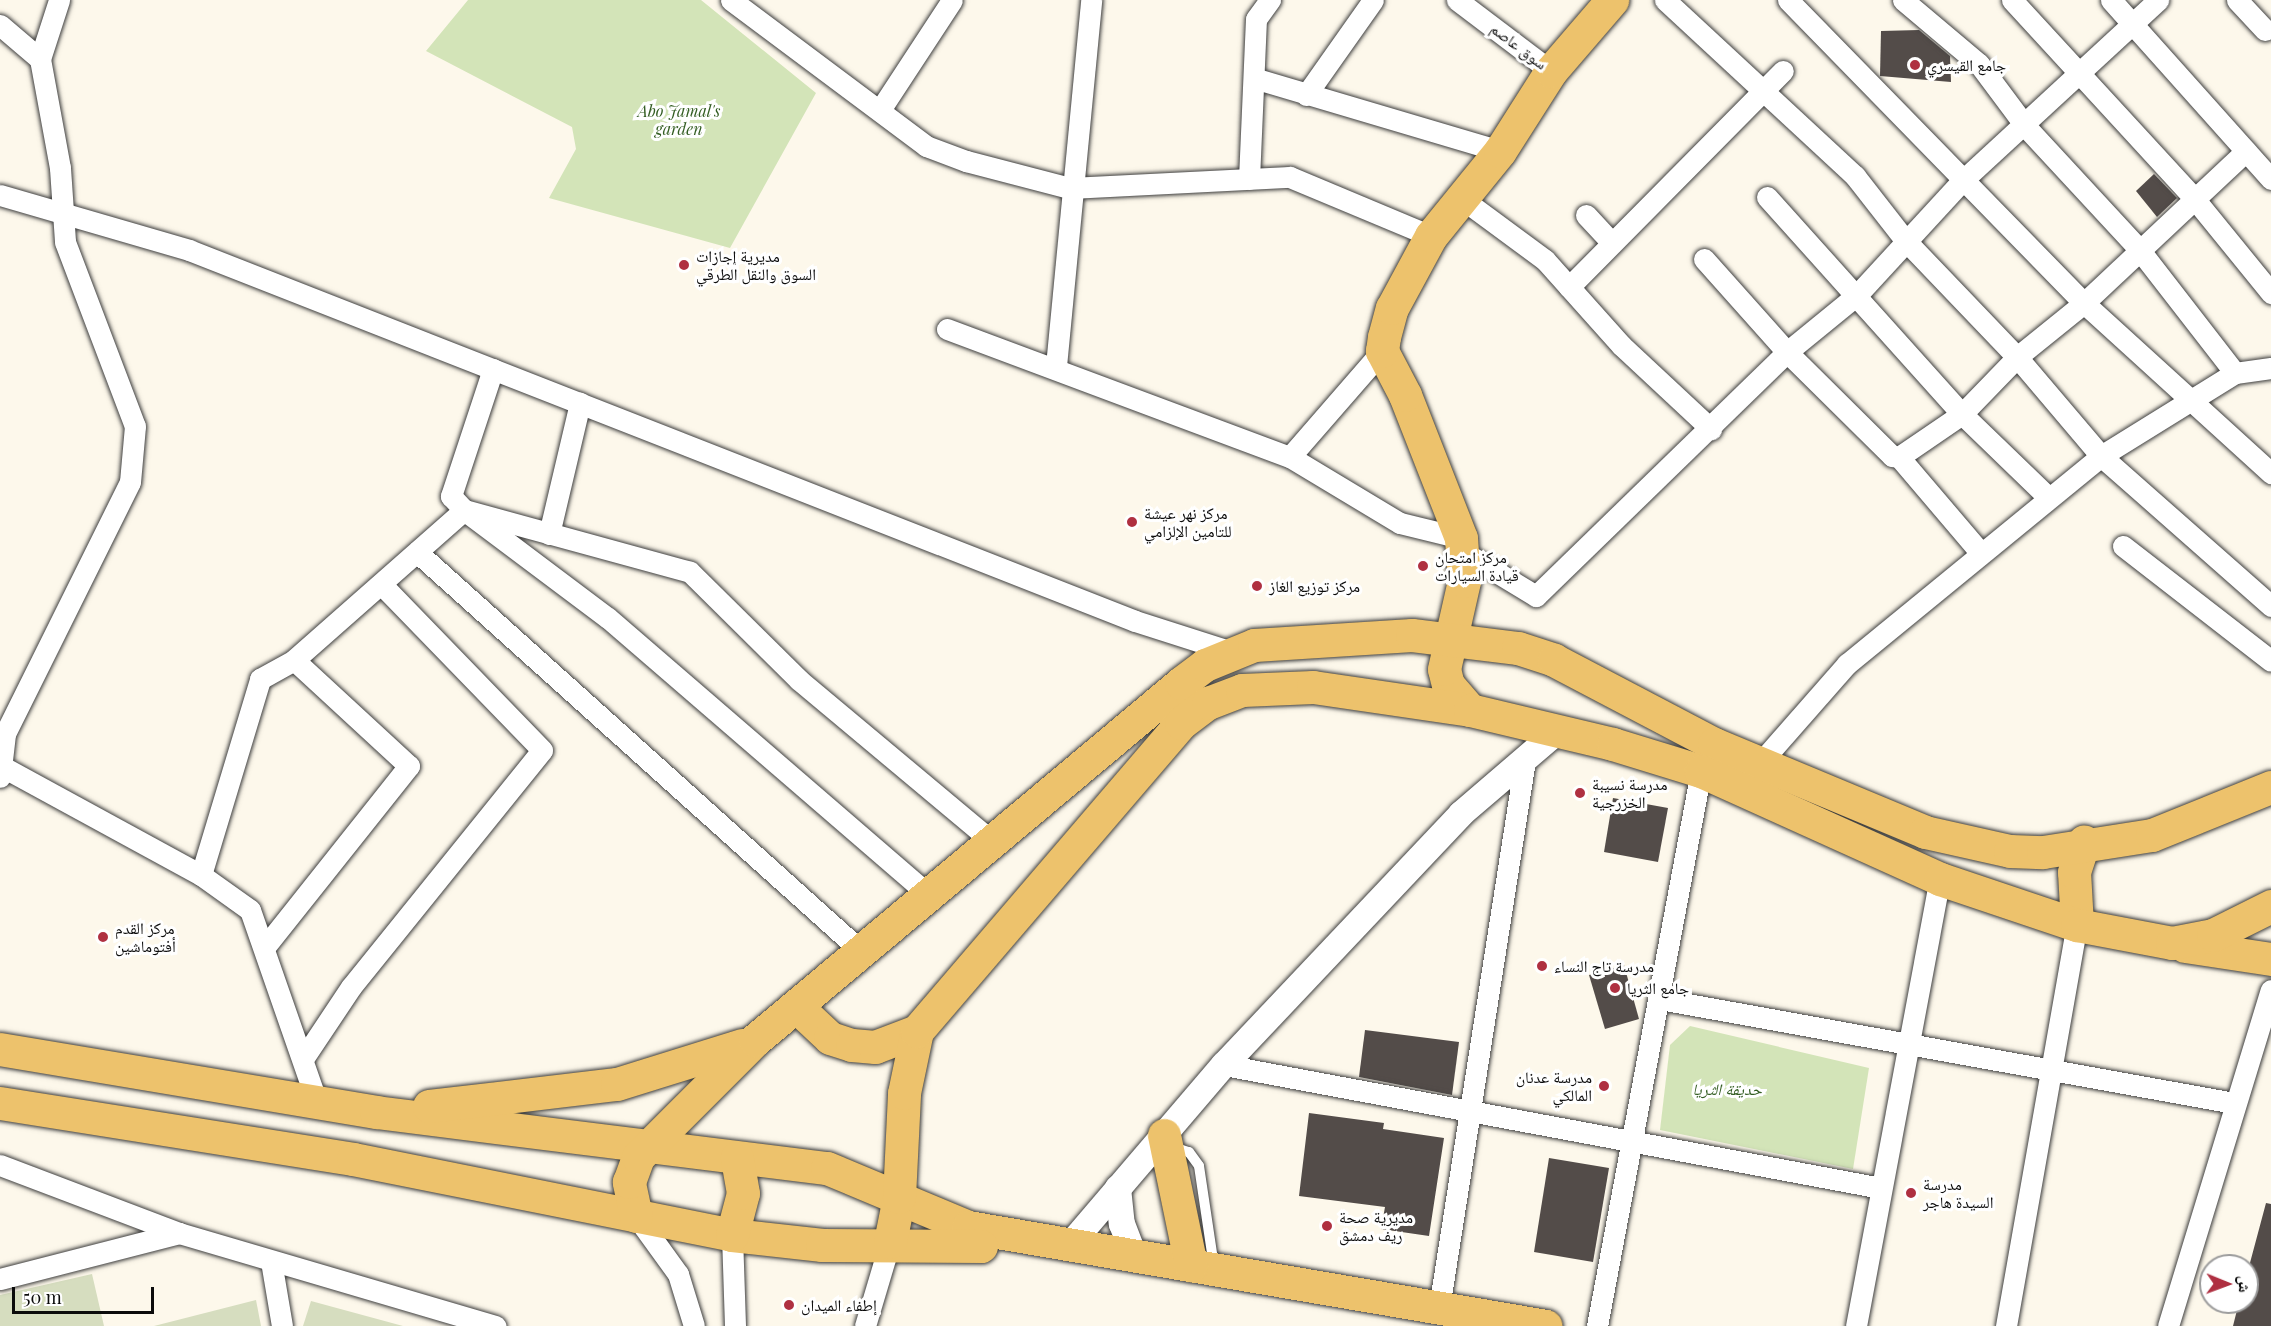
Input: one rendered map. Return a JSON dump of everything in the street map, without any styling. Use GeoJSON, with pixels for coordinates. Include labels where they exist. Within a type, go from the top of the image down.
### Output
{"type":"FeatureCollection","features":[{"type":"Feature","properties":{"kind":"main road"},"geometry":{"type":"LineString","coordinates":[[1470,710],[1457,699],[1446,677],[1447,653],[1454,638],[1463,545],[1382,351],[1392,308],[1431,236],[1500,151],[1551,71],[1612,0]]}},
{"type":"Feature","properties":{"kind":"main road"},"geometry":{"type":"LineString","coordinates":[[636,1216],[629,1182],[646,1146],[755,1040],[1181,683],[1232,652],[1287,642],[1454,638],[1518,648],[1554,660],[1760,763],[1925,832],[1971,844],[2043,852],[2084,842],[2152,835],[2271,787]]}},
{"type":"Feature","properties":{"kind":"main road"},"geometry":{"type":"LineString","coordinates":[[797,1007],[830,1038],[852,1045],[875,1047],[917,1031],[1181,723],[1208,703],[1278,685],[1470,710],[1560,729],[1701,771],[1940,879],[2077,925],[2271,959]]}},
{"type":"Feature","properties":{"kind":"main road"},"geometry":{"type":"LineString","coordinates":[[2077,925],[2074,872],[2084,842]]}},
{"type":"Feature","properties":{"kind":"main road"},"geometry":{"type":"LineString","coordinates":[[2172,943],[2213,935],[2271,906]]}},
{"type":"Feature","properties":{"kind":"main road"},"geometry":{"type":"LineString","coordinates":[[890,1242],[899,1197],[904,1093],[917,1031]]}},
{"type":"Feature","properties":{"kind":"main road"},"geometry":{"type":"LineString","coordinates":[[376,1112],[617,1084],[755,1040]]}},
{"type":"Feature","properties":{"kind":"main road"},"geometry":{"type":"LineString","coordinates":[[0,1049],[376,1112],[827,1168],[899,1197],[948,1222],[1202,1267],[1446,1317]]}},
{"type":"Feature","properties":{"kind":"main road"},"geometry":{"type":"LineString","coordinates":[[0,1103],[353,1159],[732,1235],[831,1246],[890,1242],[975,1245],[1446,1317],[1546,1326]]}},
{"type":"Feature","properties":{"kind":"main road"},"geometry":{"type":"LineString","coordinates":[[1165,1140],[1202,1267]]}},
{"type":"Feature","properties":{"kind":"main road"},"geometry":{"type":"LineString","coordinates":[[732,1235],[743,1193],[737,1158]]}},
{"type":"Feature","properties":{"kind":"street"},"geometry":{"type":"LineString","coordinates":[[59,0],[39,59],[60,168],[64,242],[135,426],[130,482],[2,733],[2,772],[201,875],[250,910],[305,1056],[317,1102]]}},
{"type":"Feature","properties":{"kind":"street"},"geometry":{"type":"LineString","coordinates":[[880,110],[952,0]]}},
{"type":"Feature","properties":{"kind":"street"},"geometry":{"type":"LineString","coordinates":[[1056,366],[1070,188],[1091,0]]}},
{"type":"Feature","properties":{"kind":"street"},"geometry":{"type":"LineString","coordinates":[[1249,179],[1257,79],[1256,19],[1270,0]]}},
{"type":"Feature","properties":{"kind":"street"},"geometry":{"type":"LineString","coordinates":[[1306,95],[1373,0]]}},
{"type":"Feature","properties":{"kind":"street","name":"سوق عاصم"},"geometry":{"type":"LineString","coordinates":[[1457,0],[1551,71]]}},
{"type":"Feature","properties":{"kind":"street"},"geometry":{"type":"LineString","coordinates":[[1665,0],[1855,176],[1905,240],[2017,357],[2101,456],[2271,606]]}},
{"type":"Feature","properties":{"kind":"street"},"geometry":{"type":"LineString","coordinates":[[1788,0],[1962,181],[2084,303],[2271,473]]}},
{"type":"Feature","properties":{"kind":"street"},"geometry":{"type":"LineString","coordinates":[[1903,0],[1979,64],[2026,127],[2138,248],[2235,374]]}},
{"type":"Feature","properties":{"kind":"street"},"geometry":{"type":"LineString","coordinates":[[2012,0],[2193,197],[2271,293]]}},
{"type":"Feature","properties":{"kind":"street"},"geometry":{"type":"LineString","coordinates":[[2111,0],[2271,179]]}},
{"type":"Feature","properties":{"kind":"street"},"geometry":{"type":"LineString","coordinates":[[946,329],[1056,366],[1290,458],[1400,523],[1463,545],[1536,596],[1711,429],[1787,352],[1858,294],[1905,240],[1962,181],[2026,127],[2158,0]]}},
{"type":"Feature","properties":{"kind":"street"},"geometry":{"type":"LineString","coordinates":[[2237,0],[2265,30]]}},
{"type":"Feature","properties":{"kind":"street"},"geometry":{"type":"LineString","coordinates":[[744,4],[926,146],[1070,188],[1290,177],[1431,236]]}},
{"type":"Feature","properties":{"kind":"street"},"geometry":{"type":"LineString","coordinates":[[0,25],[39,59]]}},
{"type":"Feature","properties":{"kind":"street"},"geometry":{"type":"LineString","coordinates":[[1569,287],[1783,71]]}},
{"type":"Feature","properties":{"kind":"street"},"geometry":{"type":"LineString","coordinates":[[1257,79],[1500,151]]}},
{"type":"Feature","properties":{"kind":"street"},"geometry":{"type":"LineString","coordinates":[[1899,457],[1962,414],[2017,357],[2084,303],[2138,248],[2246,151]]}},
{"type":"Feature","properties":{"kind":"street"},"geometry":{"type":"LineString","coordinates":[[0,195],[189,250],[1135,621],[1232,652]]}},
{"type":"Feature","properties":{"kind":"street"},"geometry":{"type":"LineString","coordinates":[[1767,197],[1858,294],[1962,414],[2048,497]]}},
{"type":"Feature","properties":{"kind":"street"},"geometry":{"type":"LineString","coordinates":[[1461,198],[1545,260],[1711,429]]}},
{"type":"Feature","properties":{"kind":"street"},"geometry":{"type":"LineString","coordinates":[[1586,215],[1612,243]]}},
{"type":"Feature","properties":{"kind":"street"},"geometry":{"type":"LineString","coordinates":[[1704,259],[1787,352],[1892,456],[1899,457],[1979,551]]}},
{"type":"Feature","properties":{"kind":"street"},"geometry":{"type":"LineString","coordinates":[[1290,458],[1382,351]]}},
{"type":"Feature","properties":{"kind":"street"},"geometry":{"type":"LineString","coordinates":[[1760,763],[1847,664],[1979,551],[2101,456],[2235,374],[2271,368]]}},
{"type":"Feature","properties":{"kind":"street"},"geometry":{"type":"LineString","coordinates":[[493,369],[451,496],[464,510],[608,618],[929,895]]}},
{"type":"Feature","properties":{"kind":"street"},"geometry":{"type":"LineString","coordinates":[[549,534],[580,403]]}},
{"type":"Feature","properties":{"kind":"street"},"geometry":{"type":"LineString","coordinates":[[464,510],[690,573],[799,680],[993,842]]}},
{"type":"Feature","properties":{"kind":"street"},"geometry":{"type":"LineString","coordinates":[[201,875],[260,679],[294,660],[464,510]]}},
{"type":"Feature","properties":{"kind":"street"},"geometry":{"type":"LineString","coordinates":[[2123,546],[2271,661]]}},
{"type":"Feature","properties":{"kind":"street"},"geometry":{"type":"LineString","coordinates":[[417,552],[862,952]]}},
{"type":"Feature","properties":{"kind":"street"},"geometry":{"type":"LineString","coordinates":[[305,1056],[351,987],[542,750],[381,584]]}},
{"type":"Feature","properties":{"kind":"street"},"geometry":{"type":"LineString","coordinates":[[264,948],[408,766],[294,660]]}},
{"type":"Feature","properties":{"kind":"street"},"geometry":{"type":"LineString","coordinates":[[1071,1245],[1118,1188],[1165,1140],[1224,1065],[1461,814],[1560,729]]}},
{"type":"Feature","properties":{"kind":"street"},"geometry":{"type":"LineString","coordinates":[[1446,1317],[1525,760]]}},
{"type":"Feature","properties":{"kind":"street"},"geometry":{"type":"LineString","coordinates":[[1597,1326],[1635,1144],[1701,771]]}},
{"type":"Feature","properties":{"kind":"street"},"geometry":{"type":"LineString","coordinates":[[1856,1326],[1906,1047],[1940,879]]}},
{"type":"Feature","properties":{"kind":"street"},"geometry":{"type":"LineString","coordinates":[[2006,1326],[2077,925]]}},
{"type":"Feature","properties":{"kind":"street"},"geometry":{"type":"LineString","coordinates":[[2168,1326],[2234,1103],[2271,990]]}},
{"type":"Feature","properties":{"kind":"street"},"geometry":{"type":"LineString","coordinates":[[1660,999],[1906,1047],[2052,1070],[2234,1103]]}},
{"type":"Feature","properties":{"kind":"street"},"geometry":{"type":"LineString","coordinates":[[1224,1065],[1473,1115],[1881,1188]]}},
{"type":"Feature","properties":{"kind":"street"},"geometry":{"type":"LineString","coordinates":[[0,1165],[179,1233],[496,1326]]}},
{"type":"Feature","properties":{"kind":"street"},"geometry":{"type":"LineString","coordinates":[[1118,1188],[1122,1224],[1134,1255]]}},
{"type":"Feature","properties":{"kind":"street"},"geometry":{"type":"LineString","coordinates":[[636,1216],[678,1274],[694,1326]]}},
{"type":"Feature","properties":{"kind":"street"},"geometry":{"type":"LineString","coordinates":[[0,1279],[179,1233]]}},
{"type":"Feature","properties":{"kind":"street"},"geometry":{"type":"LineString","coordinates":[[732,1235],[735,1326]]}},
{"type":"Feature","properties":{"kind":"street"},"geometry":{"type":"LineString","coordinates":[[866,1326],[890,1242]]}},
{"type":"Feature","properties":{"kind":"street"},"geometry":{"type":"LineString","coordinates":[[271,1261],[282,1326]]}},
{"type":"Feature","properties":{"kind":"green space","name":"Abo Jamal's garden"},"geometry":{"type":"Polygon","coordinates":[[[468,0],[701,0],[816,93],[730,248],[549,198],[576,149],[572,127],[426,51],[468,0]]]}},
{"type":"Feature","properties":{"kind":"green space","name":"حديقة الثريا"},"geometry":{"type":"Polygon","coordinates":[[[1690,1026],[1869,1068],[1853,1169],[1660,1130],[1670,1045],[1690,1026]]]}},
{"type":"Feature","properties":{"kind":"green space"},"geometry":{"type":"Polygon","coordinates":[[[92,1274],[104,1326],[0,1326],[0,1295],[92,1274]]]}},
{"type":"Feature","properties":{"kind":"green space"},"geometry":{"type":"Polygon","coordinates":[[[256,1300],[261,1326],[154,1326],[256,1300]]]}},
{"type":"Feature","properties":{"kind":"green space"},"geometry":{"type":"Polygon","coordinates":[[[311,1301],[403,1326],[303,1326],[311,1301]]]}},
{"type":"Feature","properties":{"kind":"building","name":"جامع القيسري"},"geometry":{"type":"Polygon","coordinates":[[[1919,30],[1950,56],[1951,82],[1880,76],[1881,31],[1919,30]]]}},
{"type":"Feature","properties":{"kind":"building"},"geometry":{"type":"Polygon","coordinates":[[[2154,174],[2177,198],[2157,217],[2136,191],[2154,174]]]}},
{"type":"Feature","properties":{"kind":"building"},"geometry":{"type":"Polygon","coordinates":[[[1613,798],[1668,808],[1658,862],[1604,852],[1613,798]]]}},
{"type":"Feature","properties":{"kind":"building"},"geometry":{"type":"Polygon","coordinates":[[[1624,965],[1639,1019],[1605,1029],[1589,975],[1624,965]]]}},
{"type":"Feature","properties":{"kind":"building"},"geometry":{"type":"Polygon","coordinates":[[[1365,1030],[1459,1042],[1452,1095],[1359,1077],[1365,1030]]]}},
{"type":"Feature","properties":{"kind":"building"},"geometry":{"type":"Polygon","coordinates":[[[1309,1113],[1384,1123],[1383,1129],[1444,1138],[1429,1236],[1381,1229],[1385,1207],[1299,1196],[1309,1113]]]}},
{"type":"Feature","properties":{"kind":"building"},"geometry":{"type":"Polygon","coordinates":[[[1549,1158],[1609,1168],[1593,1262],[1534,1252],[1549,1158]]]}},
{"type":"Feature","properties":{"kind":"building"},"geometry":{"type":"Polygon","coordinates":[[[2266,1203],[2271,1204],[2271,1326],[2233,1326],[2236,1314],[2259,1314],[2259,1254],[2252,1254],[2266,1203]]]}},
{"type":"Feature","properties":{"kind":"place","name":"جامع القيسري"},"geometry":{"type":"Point","coordinates":[1915,65]}},
{"type":"Feature","properties":{"kind":"place","name":"مديرية إجازات السوق والنقل الطرقي"},"geometry":{"type":"Point","coordinates":[684,265]}},
{"type":"Feature","properties":{"kind":"place","name":"مركز نهر عيشة للتامين الإلزامي"},"geometry":{"type":"Point","coordinates":[1132,522]}},
{"type":"Feature","properties":{"kind":"place","name":"مركز امتحان قيادة السيارات"},"geometry":{"type":"Point","coordinates":[1423,566]}},
{"type":"Feature","properties":{"kind":"place","name":"مركز توزيع الغاز"},"geometry":{"type":"Point","coordinates":[1257,586]}},
{"type":"Feature","properties":{"kind":"place","name":"مدرسة نسيبة الخزرجية"},"geometry":{"type":"Point","coordinates":[1580,793]}},
{"type":"Feature","properties":{"kind":"place","name":"مركز القدم أفتوماشين"},"geometry":{"type":"Point","coordinates":[103,937]}},
{"type":"Feature","properties":{"kind":"place","name":"مدرسة تاج النساء"},"geometry":{"type":"Point","coordinates":[1542,966]}},
{"type":"Feature","properties":{"kind":"place","name":"جامع الثريا"},"geometry":{"type":"Point","coordinates":[1615,988]}},
{"type":"Feature","properties":{"kind":"place","name":"مدرسة عدنان المالكي"},"geometry":{"type":"Point","coordinates":[1604,1086]}},
{"type":"Feature","properties":{"kind":"place","name":"مدرسة السيدة هاجر"},"geometry":{"type":"Point","coordinates":[1911,1193]}},
{"type":"Feature","properties":{"kind":"place","name":"مديرية صحة ريف دمشق"},"geometry":{"type":"Point","coordinates":[1327,1226]}},
{"type":"Feature","properties":{"kind":"place","name":"إطفاء الميدان"},"geometry":{"type":"Point","coordinates":[789,1305]}}]}
